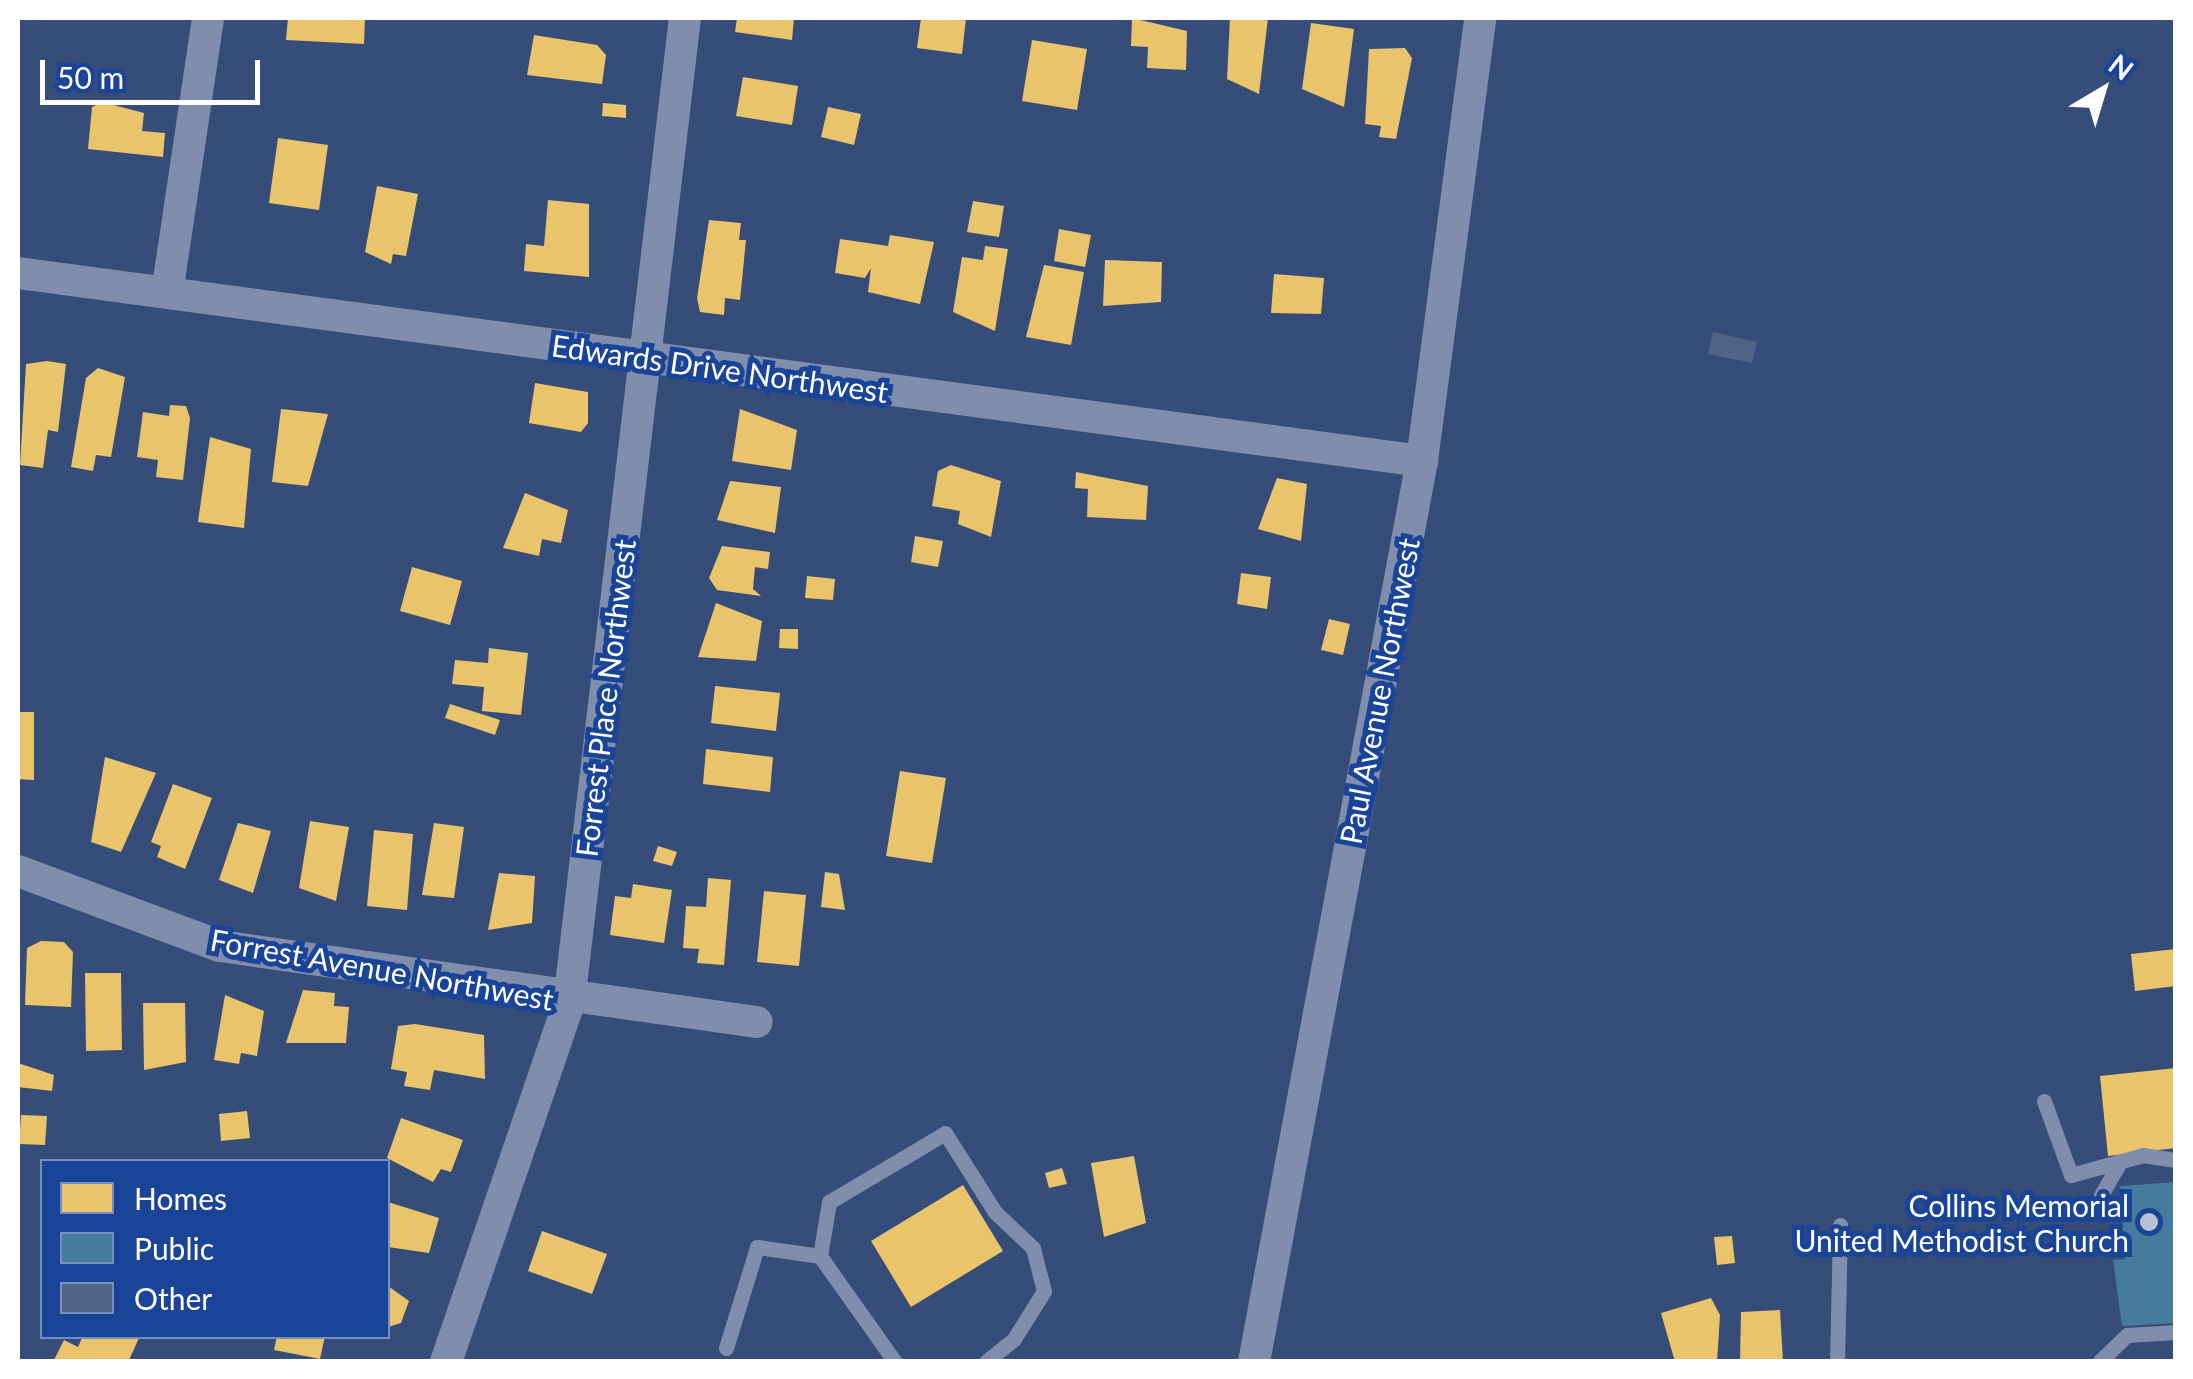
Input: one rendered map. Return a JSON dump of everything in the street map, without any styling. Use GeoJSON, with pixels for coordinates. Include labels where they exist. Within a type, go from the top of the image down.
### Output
{"type":"FeatureCollection","features":[{"type":"Feature","properties":{"kind":"street"},"geometry":{"type":"LineString","coordinates":[[167,294],[208,18]]}},
{"type":"Feature","properties":{"kind":"street","name":"Forrest Place Northwest"},"geometry":{"type":"LineString","coordinates":[[446,1362],[569,1002],[685,18]]}},
{"type":"Feature","properties":{"kind":"street","name":"Paul Avenue Northwest"},"geometry":{"type":"LineString","coordinates":[[1254,1362],[1422,462],[1480,18]]}},
{"type":"Feature","properties":{"kind":"street","name":"Edwards Drive Northwest"},"geometry":{"type":"LineString","coordinates":[[18,273],[1422,462]]}},
{"type":"Feature","properties":{"kind":"street","name":"Forrest Avenue Northwest"},"geometry":{"type":"LineString","coordinates":[[18,871],[220,946],[569,1002],[757,1022]]}},
{"type":"Feature","properties":{"kind":"lane"},"geometry":{"type":"LineString","coordinates":[[2044,1101],[2071,1176],[2143,1155],[2176,1160]]}},
{"type":"Feature","properties":{"kind":"lane"},"geometry":{"type":"LineString","coordinates":[[895,1362],[820,1256],[829,1202],[945,1134],[995,1212],[1034,1248],[1044,1292],[1014,1339],[986,1362]]}},
{"type":"Feature","properties":{"kind":"lane"},"geometry":{"type":"LineString","coordinates":[[2101,1196],[2118,1164]]}},
{"type":"Feature","properties":{"kind":"lane"},"geometry":{"type":"LineString","coordinates":[[1837,1362],[1840,1225]]}},
{"type":"Feature","properties":{"kind":"lane"},"geometry":{"type":"LineString","coordinates":[[726,1348],[757,1247],[820,1256]]}},
{"type":"Feature","properties":{"kind":"lane"},"geometry":{"type":"LineString","coordinates":[[2099,1362],[2127,1335],[2176,1332]]}},
{"type":"Feature","properties":{"kind":"building: Homes"},"geometry":{"type":"Polygon","coordinates":[[[288,18],[365,18],[364,44],[286,40],[288,18]]]}},
{"type":"Feature","properties":{"kind":"building: Homes"},"geometry":{"type":"Polygon","coordinates":[[[737,18],[794,18],[792,40],[735,32],[737,18]]]}},
{"type":"Feature","properties":{"kind":"building: Homes"},"geometry":{"type":"Polygon","coordinates":[[[921,18],[966,18],[962,54],[917,48],[921,18]]]}},
{"type":"Feature","properties":{"kind":"building: Homes"},"geometry":{"type":"Polygon","coordinates":[[[1132,18],[1187,31],[1186,70],[1147,68],[1148,47],[1131,46],[1132,18]]]}},
{"type":"Feature","properties":{"kind":"building: Homes"},"geometry":{"type":"Polygon","coordinates":[[[1230,18],[1268,18],[1259,94],[1227,79],[1230,18]]]}},
{"type":"Feature","properties":{"kind":"building: Homes"},"geometry":{"type":"Polygon","coordinates":[[[1311,23],[1354,29],[1344,107],[1302,89],[1311,23]]]}},
{"type":"Feature","properties":{"kind":"building: Homes"},"geometry":{"type":"Polygon","coordinates":[[[534,35],[597,45],[606,55],[602,84],[527,75],[534,35]]]}},
{"type":"Feature","properties":{"kind":"building: Homes"},"geometry":{"type":"Polygon","coordinates":[[[1032,40],[1087,49],[1077,110],[1022,101],[1032,40]]]}},
{"type":"Feature","properties":{"kind":"building: Homes"},"geometry":{"type":"Polygon","coordinates":[[[1405,48],[1412,58],[1396,139],[1379,137],[1381,126],[1365,124],[1369,49],[1405,48]]]}},
{"type":"Feature","properties":{"kind":"building: Homes"},"geometry":{"type":"Polygon","coordinates":[[[743,77],[798,86],[792,125],[736,116],[743,77]]]}},
{"type":"Feature","properties":{"kind":"building: Homes"},"geometry":{"type":"Polygon","coordinates":[[[102,102],[144,113],[142,131],[165,133],[163,157],[88,149],[92,107],[102,102]]]}},
{"type":"Feature","properties":{"kind":"building: Homes"},"geometry":{"type":"Polygon","coordinates":[[[603,103],[626,105],[626,118],[602,116],[603,103]]]}},
{"type":"Feature","properties":{"kind":"building: Homes"},"geometry":{"type":"Polygon","coordinates":[[[828,107],[861,114],[854,145],[821,137],[828,107]]]}},
{"type":"Feature","properties":{"kind":"building: Homes"},"geometry":{"type":"Polygon","coordinates":[[[278,138],[328,145],[319,210],[269,203],[278,138]]]}},
{"type":"Feature","properties":{"kind":"building: Homes"},"geometry":{"type":"Polygon","coordinates":[[[377,186],[418,194],[406,256],[393,254],[391,264],[365,252],[377,186]]]}},
{"type":"Feature","properties":{"kind":"building: Homes"},"geometry":{"type":"Polygon","coordinates":[[[548,200],[589,204],[589,277],[524,271],[526,244],[544,246],[548,200]]]}},
{"type":"Feature","properties":{"kind":"building: Homes"},"geometry":{"type":"Polygon","coordinates":[[[973,201],[1004,206],[999,237],[967,232],[973,201]]]}},
{"type":"Feature","properties":{"kind":"building: Homes"},"geometry":{"type":"Polygon","coordinates":[[[709,220],[741,223],[739,240],[746,240],[740,300],[725,298],[724,315],[700,312],[697,298],[709,220]]]}},
{"type":"Feature","properties":{"kind":"building: Homes"},"geometry":{"type":"Polygon","coordinates":[[[1059,229],[1091,235],[1085,267],[1054,261],[1059,229]]]}},
{"type":"Feature","properties":{"kind":"building: Homes"},"geometry":{"type":"Polygon","coordinates":[[[890,235],[934,242],[920,304],[868,292],[871,268],[865,278],[835,273],[840,239],[888,246],[890,235]]]}},
{"type":"Feature","properties":{"kind":"building: Homes"},"geometry":{"type":"Polygon","coordinates":[[[985,246],[1008,249],[995,331],[953,312],[962,257],[983,260],[985,246]]]}},
{"type":"Feature","properties":{"kind":"building: Homes"},"geometry":{"type":"Polygon","coordinates":[[[1105,260],[1162,262],[1161,302],[1103,306],[1105,260]]]}},
{"type":"Feature","properties":{"kind":"building: Homes"},"geometry":{"type":"Polygon","coordinates":[[[1044,265],[1084,272],[1071,345],[1026,337],[1044,265]]]}},
{"type":"Feature","properties":{"kind":"building: Homes"},"geometry":{"type":"Polygon","coordinates":[[[1274,274],[1324,278],[1321,314],[1271,313],[1274,274]]]}},
{"type":"Feature","properties":{"kind":"building: Homes"},"geometry":{"type":"Polygon","coordinates":[[[26,364],[66,364],[58,432],[48,430],[43,468],[20,465],[26,364]]]}},
{"type":"Feature","properties":{"kind":"building: Homes"},"geometry":{"type":"Polygon","coordinates":[[[98,368],[125,377],[111,457],[96,455],[93,471],[71,467],[86,378],[98,368]]]}},
{"type":"Feature","properties":{"kind":"building: Homes"},"geometry":{"type":"Polygon","coordinates":[[[535,383],[588,392],[588,423],[581,432],[529,423],[535,383]]]}},
{"type":"Feature","properties":{"kind":"building: Homes"},"geometry":{"type":"Polygon","coordinates":[[[170,405],[186,406],[190,418],[183,480],[156,477],[158,460],[137,457],[143,412],[169,416],[170,405]]]}},
{"type":"Feature","properties":{"kind":"building: Homes"},"geometry":{"type":"Polygon","coordinates":[[[281,409],[328,414],[308,486],[272,482],[281,409]]]}},
{"type":"Feature","properties":{"kind":"building: Homes"},"geometry":{"type":"Polygon","coordinates":[[[740,409],[797,430],[791,470],[732,461],[740,409]]]}},
{"type":"Feature","properties":{"kind":"building: Homes"},"geometry":{"type":"Polygon","coordinates":[[[210,437],[251,449],[244,528],[198,522],[210,437]]]}},
{"type":"Feature","properties":{"kind":"building: Homes"},"geometry":{"type":"Polygon","coordinates":[[[951,465],[1001,481],[991,537],[958,524],[960,511],[932,506],[938,471],[951,465]]]}},
{"type":"Feature","properties":{"kind":"building: Homes"},"geometry":{"type":"Polygon","coordinates":[[[1076,472],[1148,486],[1146,520],[1087,517],[1088,489],[1075,488],[1076,472]]]}},
{"type":"Feature","properties":{"kind":"building: Homes"},"geometry":{"type":"Polygon","coordinates":[[[1277,478],[1307,484],[1301,541],[1258,529],[1277,478]]]}},
{"type":"Feature","properties":{"kind":"building: Homes"},"geometry":{"type":"Polygon","coordinates":[[[730,481],[781,487],[775,533],[717,520],[730,481]]]}},
{"type":"Feature","properties":{"kind":"building: Homes"},"geometry":{"type":"Polygon","coordinates":[[[525,493],[568,510],[561,543],[542,539],[539,556],[503,548],[525,493]]]}},
{"type":"Feature","properties":{"kind":"building: Homes"},"geometry":{"type":"Polygon","coordinates":[[[915,536],[943,541],[938,567],[911,562],[915,536]]]}},
{"type":"Feature","properties":{"kind":"building: Homes"},"geometry":{"type":"Polygon","coordinates":[[[722,546],[770,552],[768,569],[755,567],[753,589],[761,596],[717,590],[709,578],[722,546]]]}},
{"type":"Feature","properties":{"kind":"building: Homes"},"geometry":{"type":"Polygon","coordinates":[[[412,567],[462,581],[450,625],[400,611],[412,567]]]}},
{"type":"Feature","properties":{"kind":"building: Homes"},"geometry":{"type":"Polygon","coordinates":[[[1241,573],[1271,577],[1267,609],[1237,604],[1241,573]]]}},
{"type":"Feature","properties":{"kind":"building: Homes"},"geometry":{"type":"Polygon","coordinates":[[[807,576],[835,579],[833,600],[805,598],[807,576]]]}},
{"type":"Feature","properties":{"kind":"building: Homes"},"geometry":{"type":"Polygon","coordinates":[[[716,603],[762,621],[756,661],[698,657],[716,603]]]}},
{"type":"Feature","properties":{"kind":"building: Homes"},"geometry":{"type":"Polygon","coordinates":[[[1329,619],[1350,624],[1343,655],[1321,650],[1329,619]]]}},
{"type":"Feature","properties":{"kind":"building: Homes"},"geometry":{"type":"Polygon","coordinates":[[[780,629],[798,629],[798,649],[779,648],[780,629]]]}},
{"type":"Feature","properties":{"kind":"building: Homes"},"geometry":{"type":"Polygon","coordinates":[[[489,648],[528,653],[521,715],[482,711],[484,687],[452,684],[455,660],[488,663],[489,648]]]}},
{"type":"Feature","properties":{"kind":"building: Homes"},"geometry":{"type":"Polygon","coordinates":[[[715,686],[780,693],[776,731],[711,723],[715,686]]]}},
{"type":"Feature","properties":{"kind":"building: Homes"},"geometry":{"type":"Polygon","coordinates":[[[450,704],[500,720],[495,735],[445,718],[450,704]]]}},
{"type":"Feature","properties":{"kind":"building: Homes"},"geometry":{"type":"Polygon","coordinates":[[[18,712],[34,712],[34,780],[18,779],[18,712]]]}},
{"type":"Feature","properties":{"kind":"building: Homes"},"geometry":{"type":"Polygon","coordinates":[[[706,749],[773,757],[770,792],[703,784],[706,749]]]}},
{"type":"Feature","properties":{"kind":"building: Homes"},"geometry":{"type":"Polygon","coordinates":[[[105,757],[156,773],[121,852],[91,842],[105,757]]]}},
{"type":"Feature","properties":{"kind":"building: Homes"},"geometry":{"type":"Polygon","coordinates":[[[900,771],[946,778],[932,863],[886,856],[900,771]]]}},
{"type":"Feature","properties":{"kind":"building: Homes"},"geometry":{"type":"Polygon","coordinates":[[[173,784],[212,798],[185,869],[157,857],[161,846],[151,842],[173,784]]]}},
{"type":"Feature","properties":{"kind":"building: Homes"},"geometry":{"type":"Polygon","coordinates":[[[310,821],[349,827],[336,901],[299,888],[310,821]]]}},
{"type":"Feature","properties":{"kind":"building: Homes"},"geometry":{"type":"Polygon","coordinates":[[[238,823],[271,831],[253,893],[219,880],[238,823]]]}},
{"type":"Feature","properties":{"kind":"building: Homes"},"geometry":{"type":"Polygon","coordinates":[[[434,823],[464,827],[454,898],[422,895],[434,823]]]}},
{"type":"Feature","properties":{"kind":"building: Homes"},"geometry":{"type":"Polygon","coordinates":[[[374,830],[413,834],[407,910],[367,906],[374,830]]]}},
{"type":"Feature","properties":{"kind":"building: Homes"},"geometry":{"type":"Polygon","coordinates":[[[658,846],[677,852],[672,866],[653,861],[658,846]]]}},
{"type":"Feature","properties":{"kind":"building: Homes"},"geometry":{"type":"Polygon","coordinates":[[[825,872],[839,874],[845,910],[821,907],[825,872]]]}},
{"type":"Feature","properties":{"kind":"building: Homes"},"geometry":{"type":"Polygon","coordinates":[[[499,873],[535,876],[532,923],[488,930],[499,873]]]}},
{"type":"Feature","properties":{"kind":"building: Homes"},"geometry":{"type":"Polygon","coordinates":[[[708,878],[731,880],[724,965],[697,963],[699,949],[683,948],[686,906],[706,907],[708,878]]]}},
{"type":"Feature","properties":{"kind":"building: Homes"},"geometry":{"type":"Polygon","coordinates":[[[633,884],[672,890],[664,943],[610,935],[615,896],[631,898],[633,884]]]}},
{"type":"Feature","properties":{"kind":"building: Homes"},"geometry":{"type":"Polygon","coordinates":[[[764,891],[806,895],[799,966],[757,962],[764,891]]]}},
{"type":"Feature","properties":{"kind":"building: Homes"},"geometry":{"type":"Polygon","coordinates":[[[41,941],[64,942],[73,952],[71,1007],[25,1005],[27,948],[41,941]]]}},
{"type":"Feature","properties":{"kind":"building: Homes"},"geometry":{"type":"Polygon","coordinates":[[[2176,949],[2176,986],[2135,991],[2131,954],[2176,949]]]}},
{"type":"Feature","properties":{"kind":"building: Homes"},"geometry":{"type":"Polygon","coordinates":[[[85,973],[121,973],[122,1050],[86,1051],[85,973]]]}},
{"type":"Feature","properties":{"kind":"building: Homes"},"geometry":{"type":"Polygon","coordinates":[[[303,990],[335,993],[334,1006],[349,1007],[346,1043],[286,1043],[303,990]]]}},
{"type":"Feature","properties":{"kind":"building: Homes"},"geometry":{"type":"Polygon","coordinates":[[[225,995],[264,1011],[257,1056],[241,1053],[239,1064],[214,1060],[225,995]]]}},
{"type":"Feature","properties":{"kind":"building: Homes"},"geometry":{"type":"Polygon","coordinates":[[[143,1003],[185,1003],[186,1062],[144,1070],[143,1003]]]}},
{"type":"Feature","properties":{"kind":"building: Homes"},"geometry":{"type":"Polygon","coordinates":[[[415,1024],[484,1035],[485,1079],[434,1070],[430,1090],[404,1086],[407,1072],[391,1069],[398,1026],[415,1024]]]}},
{"type":"Feature","properties":{"kind":"building: Homes"},"geometry":{"type":"Polygon","coordinates":[[[18,1063],[54,1075],[52,1091],[18,1087],[18,1063]]]}},
{"type":"Feature","properties":{"kind":"building: Homes"},"geometry":{"type":"Polygon","coordinates":[[[2176,1068],[2176,1148],[2108,1156],[2100,1076],[2176,1068]]]}},
{"type":"Feature","properties":{"kind":"building: Homes"},"geometry":{"type":"Polygon","coordinates":[[[247,1111],[250,1138],[221,1141],[219,1114],[247,1111]]]}},
{"type":"Feature","properties":{"kind":"building: Homes"},"geometry":{"type":"Polygon","coordinates":[[[21,1115],[47,1116],[45,1145],[19,1144],[21,1115]]]}},
{"type":"Feature","properties":{"kind":"building: Homes"},"geometry":{"type":"Polygon","coordinates":[[[401,1118],[463,1140],[451,1172],[441,1169],[433,1182],[387,1158],[401,1118]]]}},
{"type":"Feature","properties":{"kind":"building: Homes"},"geometry":{"type":"Polygon","coordinates":[[[1134,1156],[1146,1223],[1104,1237],[1091,1163],[1134,1156]]]}},
{"type":"Feature","properties":{"kind":"building: Homes"},"geometry":{"type":"Polygon","coordinates":[[[1062,1168],[1067,1184],[1049,1188],[1045,1173],[1062,1168]]]}},
{"type":"Feature","properties":{"kind":"building: Homes"},"geometry":{"type":"Polygon","coordinates":[[[963,1185],[1003,1251],[911,1307],[871,1241],[963,1185]]]}},
{"type":"Feature","properties":{"kind":"building: Homes"},"geometry":{"type":"Polygon","coordinates":[[[390,1203],[439,1218],[429,1253],[390,1247],[390,1203]]]}},
{"type":"Feature","properties":{"kind":"building: Homes"},"geometry":{"type":"Polygon","coordinates":[[[542,1231],[607,1254],[592,1294],[528,1271],[542,1231]]]}},
{"type":"Feature","properties":{"kind":"building: Homes"},"geometry":{"type":"Polygon","coordinates":[[[1732,1236],[1735,1263],[1717,1265],[1714,1237],[1732,1236]]]}},
{"type":"Feature","properties":{"kind":"building: Homes"},"geometry":{"type":"Polygon","coordinates":[[[390,1287],[409,1301],[401,1323],[390,1326],[390,1287]]]}},
{"type":"Feature","properties":{"kind":"building: Homes"},"geometry":{"type":"Polygon","coordinates":[[[1711,1298],[1720,1315],[1717,1362],[1675,1362],[1661,1313],[1711,1298]]]}},
{"type":"Feature","properties":{"kind":"building: Homes"},"geometry":{"type":"Polygon","coordinates":[[[1780,1310],[1783,1362],[1740,1362],[1741,1312],[1780,1310]]]}},
{"type":"Feature","properties":{"kind":"building: Homes"},"geometry":{"type":"Polygon","coordinates":[[[82,1339],[139,1339],[128,1362],[53,1362],[64,1340],[78,1347],[82,1339]]]}},
{"type":"Feature","properties":{"kind":"building: Homes"},"geometry":{"type":"Polygon","coordinates":[[[276,1339],[324,1339],[320,1359],[274,1350],[276,1339]]]}},
{"type":"Feature","properties":{"kind":"building: Public","name":"Collins Memorial United Methodist Church"},"geometry":{"type":"Polygon","coordinates":[[[2176,1182],[2176,1323],[2122,1326],[2113,1260],[2125,1259],[2120,1186],[2176,1182]]]}},
{"type":"Feature","properties":{"kind":"building: Other"},"geometry":{"type":"Polygon","coordinates":[[[1713,332],[1757,342],[1752,363],[1708,354],[1713,332]]]}},
{"type":"Feature","properties":{"kind":"place","name":"Collins Memorial United Methodist Church"},"geometry":{"type":"Point","coordinates":[2149,1222]}}]}
